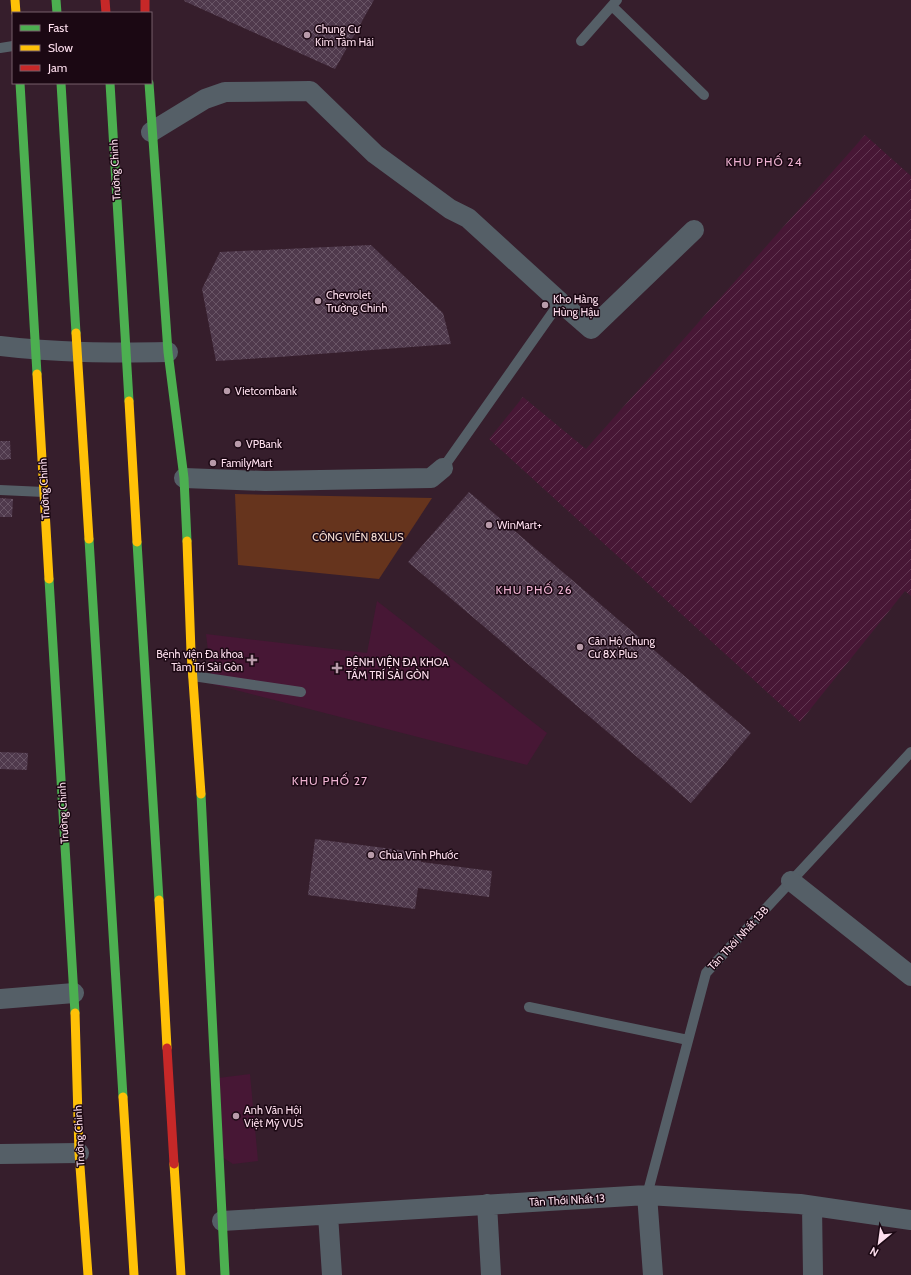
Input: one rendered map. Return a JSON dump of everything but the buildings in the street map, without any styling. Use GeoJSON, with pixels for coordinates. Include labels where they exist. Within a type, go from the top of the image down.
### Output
{"type":"FeatureCollection","features":[{"type":"Feature","properties":{"kind":"main road"},"geometry":{"type":"LineString","coordinates":[[15,0],[16,12]]}},
{"type":"Feature","properties":{"kind":"main road"},"geometry":{"type":"LineString","coordinates":[[56,0],[57,12]]}},
{"type":"Feature","properties":{"kind":"main road"},"geometry":{"type":"LineString","coordinates":[[105,0],[106,12]]}},
{"type":"Feature","properties":{"kind":"main road"},"geometry":{"type":"LineString","coordinates":[[144,0],[145,12]]}},
{"type":"Feature","properties":{"kind":"main road","name":"Trường Chinh"},"geometry":{"type":"LineString","coordinates":[[20,84],[74,992],[80,1153],[88,1275]]}},
{"type":"Feature","properties":{"kind":"main road"},"geometry":{"type":"LineString","coordinates":[[61,84],[134,1275]]}},
{"type":"Feature","properties":{"kind":"main road","name":"Trường Chinh"},"geometry":{"type":"LineString","coordinates":[[110,84],[181,1275]]}},
{"type":"Feature","properties":{"kind":"main road"},"geometry":{"type":"LineString","coordinates":[[149,84],[151,132],[168,352],[184,478],[192,676],[201,792],[225,1275]]}},
{"type":"Feature","properties":{"kind":"street"},"geometry":{"type":"LineString","coordinates":[[151,132],[205,99],[225,92],[310,91],[375,154],[450,209],[468,218],[591,329],[694,230]]}},
{"type":"Feature","properties":{"kind":"street"},"geometry":{"type":"LineString","coordinates":[[0,346],[77,352],[168,352]]}},
{"type":"Feature","properties":{"kind":"street"},"geometry":{"type":"LineString","coordinates":[[184,478],[265,481],[431,478],[443,468]]}},
{"type":"Feature","properties":{"kind":"street"},"geometry":{"type":"LineString","coordinates":[[791,881],[911,976]]}},
{"type":"Feature","properties":{"kind":"street"},"geometry":{"type":"LineString","coordinates":[[0,999],[74,992]]}},
{"type":"Feature","properties":{"kind":"street"},"geometry":{"type":"LineString","coordinates":[[0,1154],[80,1153]]}},
{"type":"Feature","properties":{"kind":"street"},"geometry":{"type":"LineString","coordinates":[[647,1195],[652,1275]]}},
{"type":"Feature","properties":{"kind":"street","name":"Tân Thới Nhất 13"},"geometry":{"type":"LineString","coordinates":[[222,1221],[647,1195],[800,1204],[911,1220]]}},
{"type":"Feature","properties":{"kind":"street"},"geometry":{"type":"LineString","coordinates":[[487,1204],[491,1275]]}},
{"type":"Feature","properties":{"kind":"street"},"geometry":{"type":"LineString","coordinates":[[812,1206],[813,1275]]}},
{"type":"Feature","properties":{"kind":"street"},"geometry":{"type":"LineString","coordinates":[[328,1215],[332,1275]]}},
{"type":"Feature","properties":{"kind":"lane"},"geometry":{"type":"LineString","coordinates":[[581,41],[614,3],[704,95]]}},
{"type":"Feature","properties":{"kind":"lane"},"geometry":{"type":"LineString","coordinates":[[0,48],[12,46]]}},
{"type":"Feature","properties":{"kind":"lane"},"geometry":{"type":"LineString","coordinates":[[443,468],[560,302]]}},
{"type":"Feature","properties":{"kind":"lane"},"geometry":{"type":"LineString","coordinates":[[0,490],[44,492]]}},
{"type":"Feature","properties":{"kind":"lane"},"geometry":{"type":"LineString","coordinates":[[192,676],[301,692]]}},
{"type":"Feature","properties":{"kind":"lane","name":"Tân Thới Nhất 13B"},"geometry":{"type":"LineString","coordinates":[[647,1195],[706,973],[911,752]]}},
{"type":"Feature","properties":{"kind":"lane"},"geometry":{"type":"LineString","coordinates":[[529,1007],[688,1040]]}},
{"type":"Feature","properties":{"kind":"shaded area"},"geometry":{"type":"Polygon","coordinates":[[[865,135],[911,176],[911,596],[905,591],[800,722],[489,439],[523,397],[586,449],[865,135]]]}},
{"type":"Feature","properties":{"kind":"shaded area","name":"BỆNH VIỆN ĐA KHOA TÂM TRÍ SÀI GÒN"},"geometry":{"type":"Polygon","coordinates":[[[377,601],[547,733],[527,765],[212,684],[206,634],[367,653],[377,601]]]}},
{"type":"Feature","properties":{"kind":"shaded area","name":"Anh Văn Hội Việt Mỹ VUS"},"geometry":{"type":"Polygon","coordinates":[[[250,1074],[258,1161],[233,1164],[219,1155],[218,1078],[250,1074]]]}},
{"type":"Feature","properties":{"kind":"green space","name":"CÔNG VIÊN 8XLUS"},"geometry":{"type":"Polygon","coordinates":[[[235,494],[432,498],[379,579],[238,565],[235,494]]]}},
{"type":"Feature","properties":{"kind":"traffic: fast"},"geometry":{"type":"LineString","coordinates":[[56,0],[57,12]]}},
{"type":"Feature","properties":{"kind":"traffic: fast"},"geometry":{"type":"LineString","coordinates":[[20,84],[37,374]]}},
{"type":"Feature","properties":{"kind":"traffic: fast"},"geometry":{"type":"LineString","coordinates":[[61,84],[76,333]]}},
{"type":"Feature","properties":{"kind":"traffic: fast"},"geometry":{"type":"LineString","coordinates":[[110,84],[129,401]]}},
{"type":"Feature","properties":{"kind":"traffic: fast"},"geometry":{"type":"LineString","coordinates":[[149,84],[168,352],[184,478],[187,541]]}},
{"type":"Feature","properties":{"kind":"traffic: fast"},"geometry":{"type":"LineString","coordinates":[[89,539],[123,1097]]}},
{"type":"Feature","properties":{"kind":"traffic: fast"},"geometry":{"type":"LineString","coordinates":[[137,542],[159,900]]}},
{"type":"Feature","properties":{"kind":"traffic: fast"},"geometry":{"type":"LineString","coordinates":[[49,579],[75,1013]]}},
{"type":"Feature","properties":{"kind":"traffic: fast"},"geometry":{"type":"LineString","coordinates":[[201,794],[225,1275]]}},
{"type":"Feature","properties":{"kind":"traffic: slow"},"geometry":{"type":"LineString","coordinates":[[15,0],[16,12]]}},
{"type":"Feature","properties":{"kind":"traffic: slow"},"geometry":{"type":"LineString","coordinates":[[76,333],[89,539]]}},
{"type":"Feature","properties":{"kind":"traffic: slow"},"geometry":{"type":"LineString","coordinates":[[37,374],[49,579]]}},
{"type":"Feature","properties":{"kind":"traffic: slow"},"geometry":{"type":"LineString","coordinates":[[129,401],[137,542]]}},
{"type":"Feature","properties":{"kind":"traffic: slow"},"geometry":{"type":"LineString","coordinates":[[187,541],[191,652],[201,794]]}},
{"type":"Feature","properties":{"kind":"traffic: slow"},"geometry":{"type":"LineString","coordinates":[[159,900],[167,1048]]}},
{"type":"Feature","properties":{"kind":"traffic: slow"},"geometry":{"type":"LineString","coordinates":[[75,1013],[79,1153],[88,1275]]}},
{"type":"Feature","properties":{"kind":"traffic: slow"},"geometry":{"type":"LineString","coordinates":[[123,1097],[134,1275]]}},
{"type":"Feature","properties":{"kind":"traffic: slow"},"geometry":{"type":"LineString","coordinates":[[174,1164],[181,1275]]}},
{"type":"Feature","properties":{"kind":"traffic: jam"},"geometry":{"type":"LineString","coordinates":[[105,0],[106,12]]}},
{"type":"Feature","properties":{"kind":"traffic: jam"},"geometry":{"type":"LineString","coordinates":[[145,0],[145,12]]}},
{"type":"Feature","properties":{"kind":"traffic: jam"},"geometry":{"type":"LineString","coordinates":[[167,1048],[174,1164]]}},
{"type":"Feature","properties":{"kind":"place","name":"Chung Cư Kim Tâm Hải"},"geometry":{"type":"Point","coordinates":[307,35]}},
{"type":"Feature","properties":{"kind":"place","name":"Chevrolet Trường Chinh"},"geometry":{"type":"Point","coordinates":[318,301]}},
{"type":"Feature","properties":{"kind":"place","name":"Kho Hàng Hùng Hậu"},"geometry":{"type":"Point","coordinates":[545,305]}},
{"type":"Feature","properties":{"kind":"place","name":"Vietcombank"},"geometry":{"type":"Point","coordinates":[227,391]}},
{"type":"Feature","properties":{"kind":"place","name":"VPBank"},"geometry":{"type":"Point","coordinates":[238,444]}},
{"type":"Feature","properties":{"kind":"place","name":"FamilyMart"},"geometry":{"type":"Point","coordinates":[213,463]}},
{"type":"Feature","properties":{"kind":"place","name":"WinMart+"},"geometry":{"type":"Point","coordinates":[489,525]}},
{"type":"Feature","properties":{"kind":"place","name":"Căn Hộ Chung Cư 8X Plus"},"geometry":{"type":"Point","coordinates":[580,647]}},
{"type":"Feature","properties":{"kind":"place","name":"Bệnh viện Đa khoa Tâm Trí Sài Gòn"},"geometry":{"type":"Point","coordinates":[252,660]}},
{"type":"Feature","properties":{"kind":"place","name":"BỆNH VIỆN ĐA KHOA TÂM TRÍ SÀI GÒN"},"geometry":{"type":"Point","coordinates":[337,668]}},
{"type":"Feature","properties":{"kind":"place","name":"Chùa Vĩnh Phước"},"geometry":{"type":"Point","coordinates":[371,855]}},
{"type":"Feature","properties":{"kind":"place","name":"Anh Văn Hội Việt Mỹ VUS"},"geometry":{"type":"Point","coordinates":[236,1116]}},
{"type":"Feature","properties":{"kind":"district","name":"KHU PHỐ 24"},"geometry":{"type":"Point","coordinates":[764,161]}},
{"type":"Feature","properties":{"kind":"district","name":"KHU PHỐ 26"},"geometry":{"type":"Point","coordinates":[534,589]}},
{"type":"Feature","properties":{"kind":"district","name":"KHU PHỐ 27"},"geometry":{"type":"Point","coordinates":[330,780]}}]}
